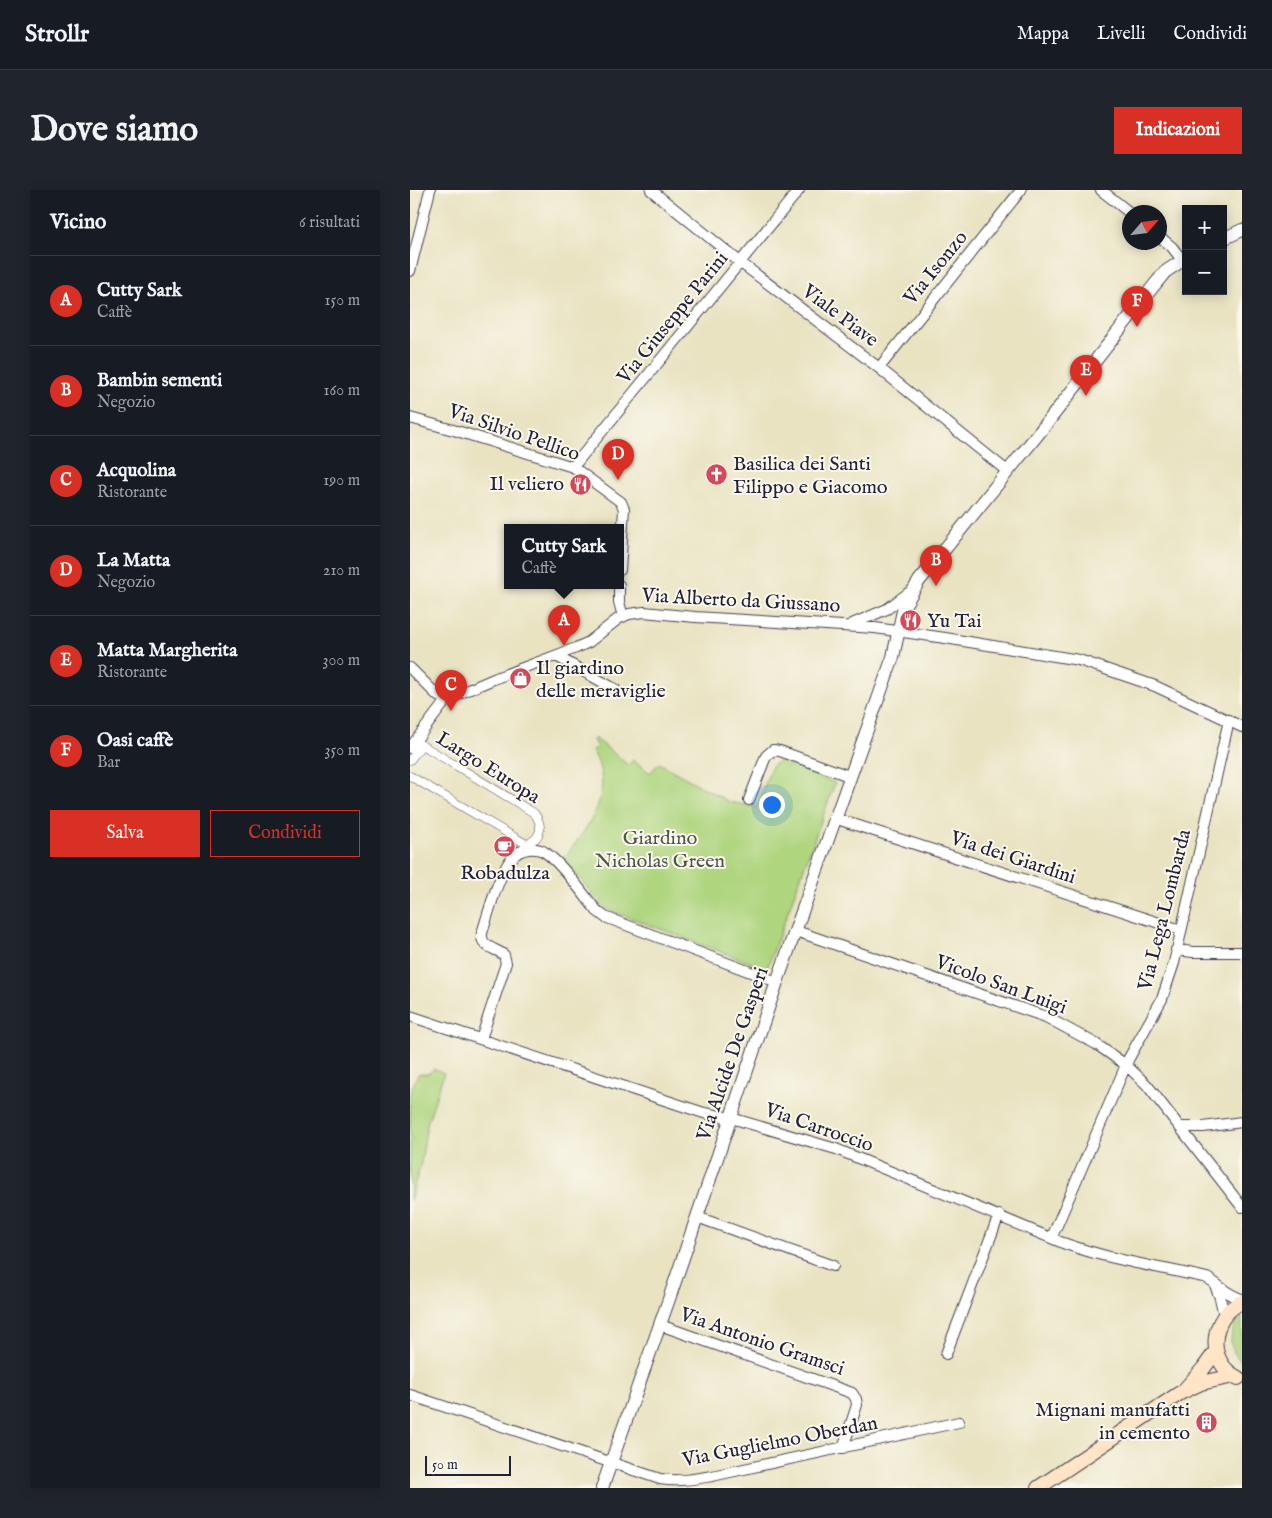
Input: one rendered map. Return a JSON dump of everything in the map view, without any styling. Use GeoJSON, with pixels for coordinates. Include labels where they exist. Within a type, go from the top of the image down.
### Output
{"type":"FeatureCollection","features":[{"type":"Feature","properties":{"kind":"main road"},"geometry":{"type":"LineString","coordinates":[[1238,1378],[1226,1370],[1220,1361],[1216,1351],[1215,1338],[1218,1326],[1224,1315],[1242,1301]]}},
{"type":"Feature","properties":{"kind":"main road"},"geometry":{"type":"LineString","coordinates":[[1180,1393],[1203,1369],[1216,1351]]}},
{"type":"Feature","properties":{"kind":"main road"},"geometry":{"type":"LineString","coordinates":[[1038,1488],[1180,1393],[1206,1382],[1238,1378]]}},
{"type":"Feature","properties":{"kind":"street"},"geometry":{"type":"LineString","coordinates":[[410,271],[430,190]]}},
{"type":"Feature","properties":{"kind":"street","name":"Viale Piave"},"geometry":{"type":"LineString","coordinates":[[651,190],[741,263],[879,368],[1007,472]]}},
{"type":"Feature","properties":{"kind":"street","name":"Via Giuseppe Parini"},"geometry":{"type":"LineString","coordinates":[[573,467],[799,190]]}},
{"type":"Feature","properties":{"kind":"street","name":"Via Isonzo"},"geometry":{"type":"LineString","coordinates":[[879,368],[1021,190]]}},
{"type":"Feature","properties":{"kind":"street"},"geometry":{"type":"LineString","coordinates":[[1100,190],[1122,207]]}},
{"type":"Feature","properties":{"kind":"street"},"geometry":{"type":"LineString","coordinates":[[1227,237],[1242,230]]}},
{"type":"Feature","properties":{"kind":"street"},"geometry":{"type":"LineString","coordinates":[[1167,244],[1182,257]]}},
{"type":"Feature","properties":{"kind":"street","name":"Via Alberto da Giussano"},"geometry":{"type":"LineString","coordinates":[[447,699],[589,642],[623,616],[644,612],[695,617],[849,626],[897,632],[904,606],[914,589],[1047,423],[1164,272],[1182,260]]}},
{"type":"Feature","properties":{"kind":"street","name":"Via Silvio Pellico"},"geometry":{"type":"LineString","coordinates":[[410,418],[573,467],[623,505],[623,524]]}},
{"type":"Feature","properties":{"kind":"street"},"geometry":{"type":"LineString","coordinates":[[619,589],[619,602],[623,616]]}},
{"type":"Feature","properties":{"kind":"street","name":"Via Alberto da Giussano"},"geometry":{"type":"LineString","coordinates":[[849,626],[887,609],[914,589]]}},
{"type":"Feature","properties":{"kind":"street"},"geometry":{"type":"LineString","coordinates":[[897,632],[946,638],[1079,660],[1155,686],[1242,727]]}},
{"type":"Feature","properties":{"kind":"street","name":"Via Alcide De Gasperi"},"geometry":{"type":"LineString","coordinates":[[602,1488],[834,818],[893,657],[897,632]]}},
{"type":"Feature","properties":{"kind":"street"},"geometry":{"type":"LineString","coordinates":[[556,656],[615,689]]}},
{"type":"Feature","properties":{"kind":"street"},"geometry":{"type":"LineString","coordinates":[[410,668],[438,696],[447,699],[410,748]]}},
{"type":"Feature","properties":{"kind":"street","name":"Via Lega Lombarda"},"geometry":{"type":"LineString","coordinates":[[1052,1237],[1128,1058],[1162,999],[1181,930],[1229,720]]}},
{"type":"Feature","properties":{"kind":"street","name":"Largo Europa"},"geometry":{"type":"LineString","coordinates":[[410,760],[422,745],[534,812],[540,822],[539,834],[532,842],[526,844],[410,776]]}},
{"type":"Feature","properties":{"kind":"street"},"geometry":{"type":"LineString","coordinates":[[749,800],[766,756],[773,750],[849,776]]}},
{"type":"Feature","properties":{"kind":"street","name":"Via dei Giardini"},"geometry":{"type":"LineString","coordinates":[[834,818],[1181,930]]}},
{"type":"Feature","properties":{"kind":"street"},"geometry":{"type":"LineString","coordinates":[[481,1039],[506,963],[504,955],[487,946],[481,938],[508,863],[518,852],[531,849],[545,852],[556,862],[605,917],[777,982]]}},
{"type":"Feature","properties":{"kind":"street","name":"Vicolo San Luigi"},"geometry":{"type":"LineString","coordinates":[[796,931],[1046,1017],[1096,1044],[1126,1065],[1147,1085],[1242,1207]]}},
{"type":"Feature","properties":{"kind":"street"},"geometry":{"type":"LineString","coordinates":[[1176,950],[1242,952]]}},
{"type":"Feature","properties":{"kind":"street","name":"Via Carroccio"},"geometry":{"type":"LineString","coordinates":[[410,1016],[704,1113],[731,1118],[836,1148],[1084,1250],[1142,1265],[1200,1276],[1214,1282],[1226,1293],[1242,1301]]}},
{"type":"Feature","properties":{"kind":"street"},"geometry":{"type":"LineString","coordinates":[[1181,1127],[1203,1127],[1242,1122]]}},
{"type":"Feature","properties":{"kind":"street"},"geometry":{"type":"LineString","coordinates":[[946,1354],[998,1215]]}},
{"type":"Feature","properties":{"kind":"street"},"geometry":{"type":"LineString","coordinates":[[697,1217],[833,1266]]}},
{"type":"Feature","properties":{"kind":"street"},"geometry":{"type":"LineString","coordinates":[[1214,1282],[1224,1315]]}},
{"type":"Feature","properties":{"kind":"street","name":"Via Antonio Gramsci"},"geometry":{"type":"LineString","coordinates":[[660,1325],[852,1393],[857,1405],[843,1448]]}},
{"type":"Feature","properties":{"kind":"street","name":"Via Guglielmo Oberdan"},"geometry":{"type":"LineString","coordinates":[[410,1395],[660,1479],[689,1480],[959,1422]]}},
{"type":"Feature","properties":{"kind":"green space","name":"Giardino Nicholas Green"},"geometry":{"type":"Polygon","coordinates":[[[595,738],[628,765],[633,760],[650,773],[659,763],[729,802],[756,807],[772,766],[780,760],[835,783],[767,969],[607,909],[563,859],[590,821],[601,795],[602,781],[599,766],[592,750],[597,747],[593,740],[595,738]]]}},
{"type":"Feature","properties":{"kind":"green space"},"geometry":{"type":"Polygon","coordinates":[[[433,1069],[444,1073],[427,1124],[421,1163],[410,1201],[410,1093],[418,1074],[428,1074],[433,1069]]]}},
{"type":"Feature","properties":{"kind":"green space"},"geometry":{"type":"Polygon","coordinates":[[[1242,1316],[1242,1362],[1234,1351],[1231,1339],[1234,1327],[1242,1316]]]}},
{"type":"Feature","properties":{"kind":"place","name":"Oasi caffè"},"geometry":{"type":"Point","coordinates":[1137,327]}},
{"type":"Feature","properties":{"kind":"place","name":"Matta Margherita"},"geometry":{"type":"Point","coordinates":[1086,396]}},
{"type":"Feature","properties":{"kind":"place","name":"Basilica dei Santi Filippo e Giacomo"},"geometry":{"type":"Point","coordinates":[717,475]}},
{"type":"Feature","properties":{"kind":"place","name":"La Matta"},"geometry":{"type":"Point","coordinates":[618,480]}},
{"type":"Feature","properties":{"kind":"place","name":"Il veliero"},"geometry":{"type":"Point","coordinates":[580,484]}},
{"type":"Feature","properties":{"kind":"place","name":"Bambin sementi"},"geometry":{"type":"Point","coordinates":[936,586]}},
{"type":"Feature","properties":{"kind":"place","name":"Yu Tai"},"geometry":{"type":"Point","coordinates":[911,621]}},
{"type":"Feature","properties":{"kind":"place","name":"Cutty Sark"},"geometry":{"type":"Point","coordinates":[564,646]}},
{"type":"Feature","properties":{"kind":"place","name":"Il giardino delle meraviglie"},"geometry":{"type":"Point","coordinates":[520,679]}},
{"type":"Feature","properties":{"kind":"place","name":"Acquolina"},"geometry":{"type":"Point","coordinates":[451,711]}},
{"type":"Feature","properties":{"kind":"place","name":"Robadulza"},"geometry":{"type":"Point","coordinates":[505,847]}},
{"type":"Feature","properties":{"kind":"place","name":"Mignani manufatti in cemento"},"geometry":{"type":"Point","coordinates":[1206,1422]}}]}
